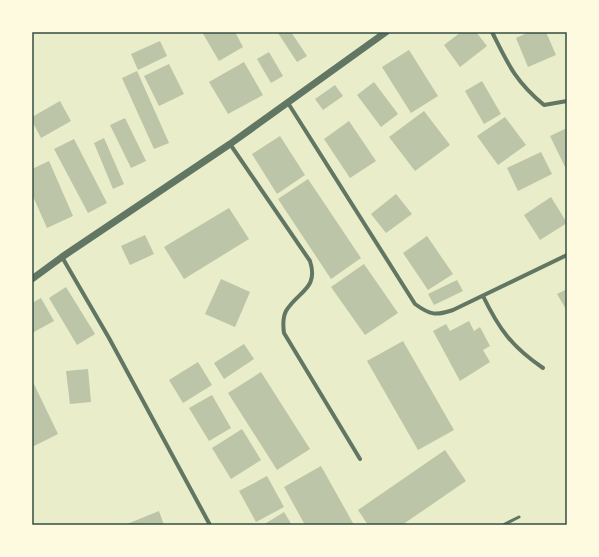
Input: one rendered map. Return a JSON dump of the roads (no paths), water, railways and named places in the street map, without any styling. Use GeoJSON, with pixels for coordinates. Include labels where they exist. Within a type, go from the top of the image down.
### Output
{"type":"FeatureCollection","features":[{"type":"Feature","properties":{"kind":"street"},"geometry":{"type":"LineString","coordinates":[[32,279],[62,257],[230,144],[386,32]]}},
{"type":"Feature","properties":{"kind":"street"},"geometry":{"type":"LineString","coordinates":[[492,32],[514,76],[529,93],[544,105],[567,101]]}},
{"type":"Feature","properties":{"kind":"street"},"geometry":{"type":"LineString","coordinates":[[288,103],[415,304],[426,312],[440,315],[567,255]]}},
{"type":"Feature","properties":{"kind":"street"},"geometry":{"type":"LineString","coordinates":[[230,144],[310,261],[313,271],[312,281],[286,311],[283,322],[284,333],[360,459]]}},
{"type":"Feature","properties":{"kind":"street"},"geometry":{"type":"LineString","coordinates":[[62,257],[109,338],[210,525]]}},
{"type":"Feature","properties":{"kind":"street"},"geometry":{"type":"LineString","coordinates":[[483,296],[496,323],[507,337],[543,368]]}},
{"type":"Feature","properties":{"kind":"lane"},"geometry":{"type":"LineString","coordinates":[[503,525],[518,517]]}}]}
